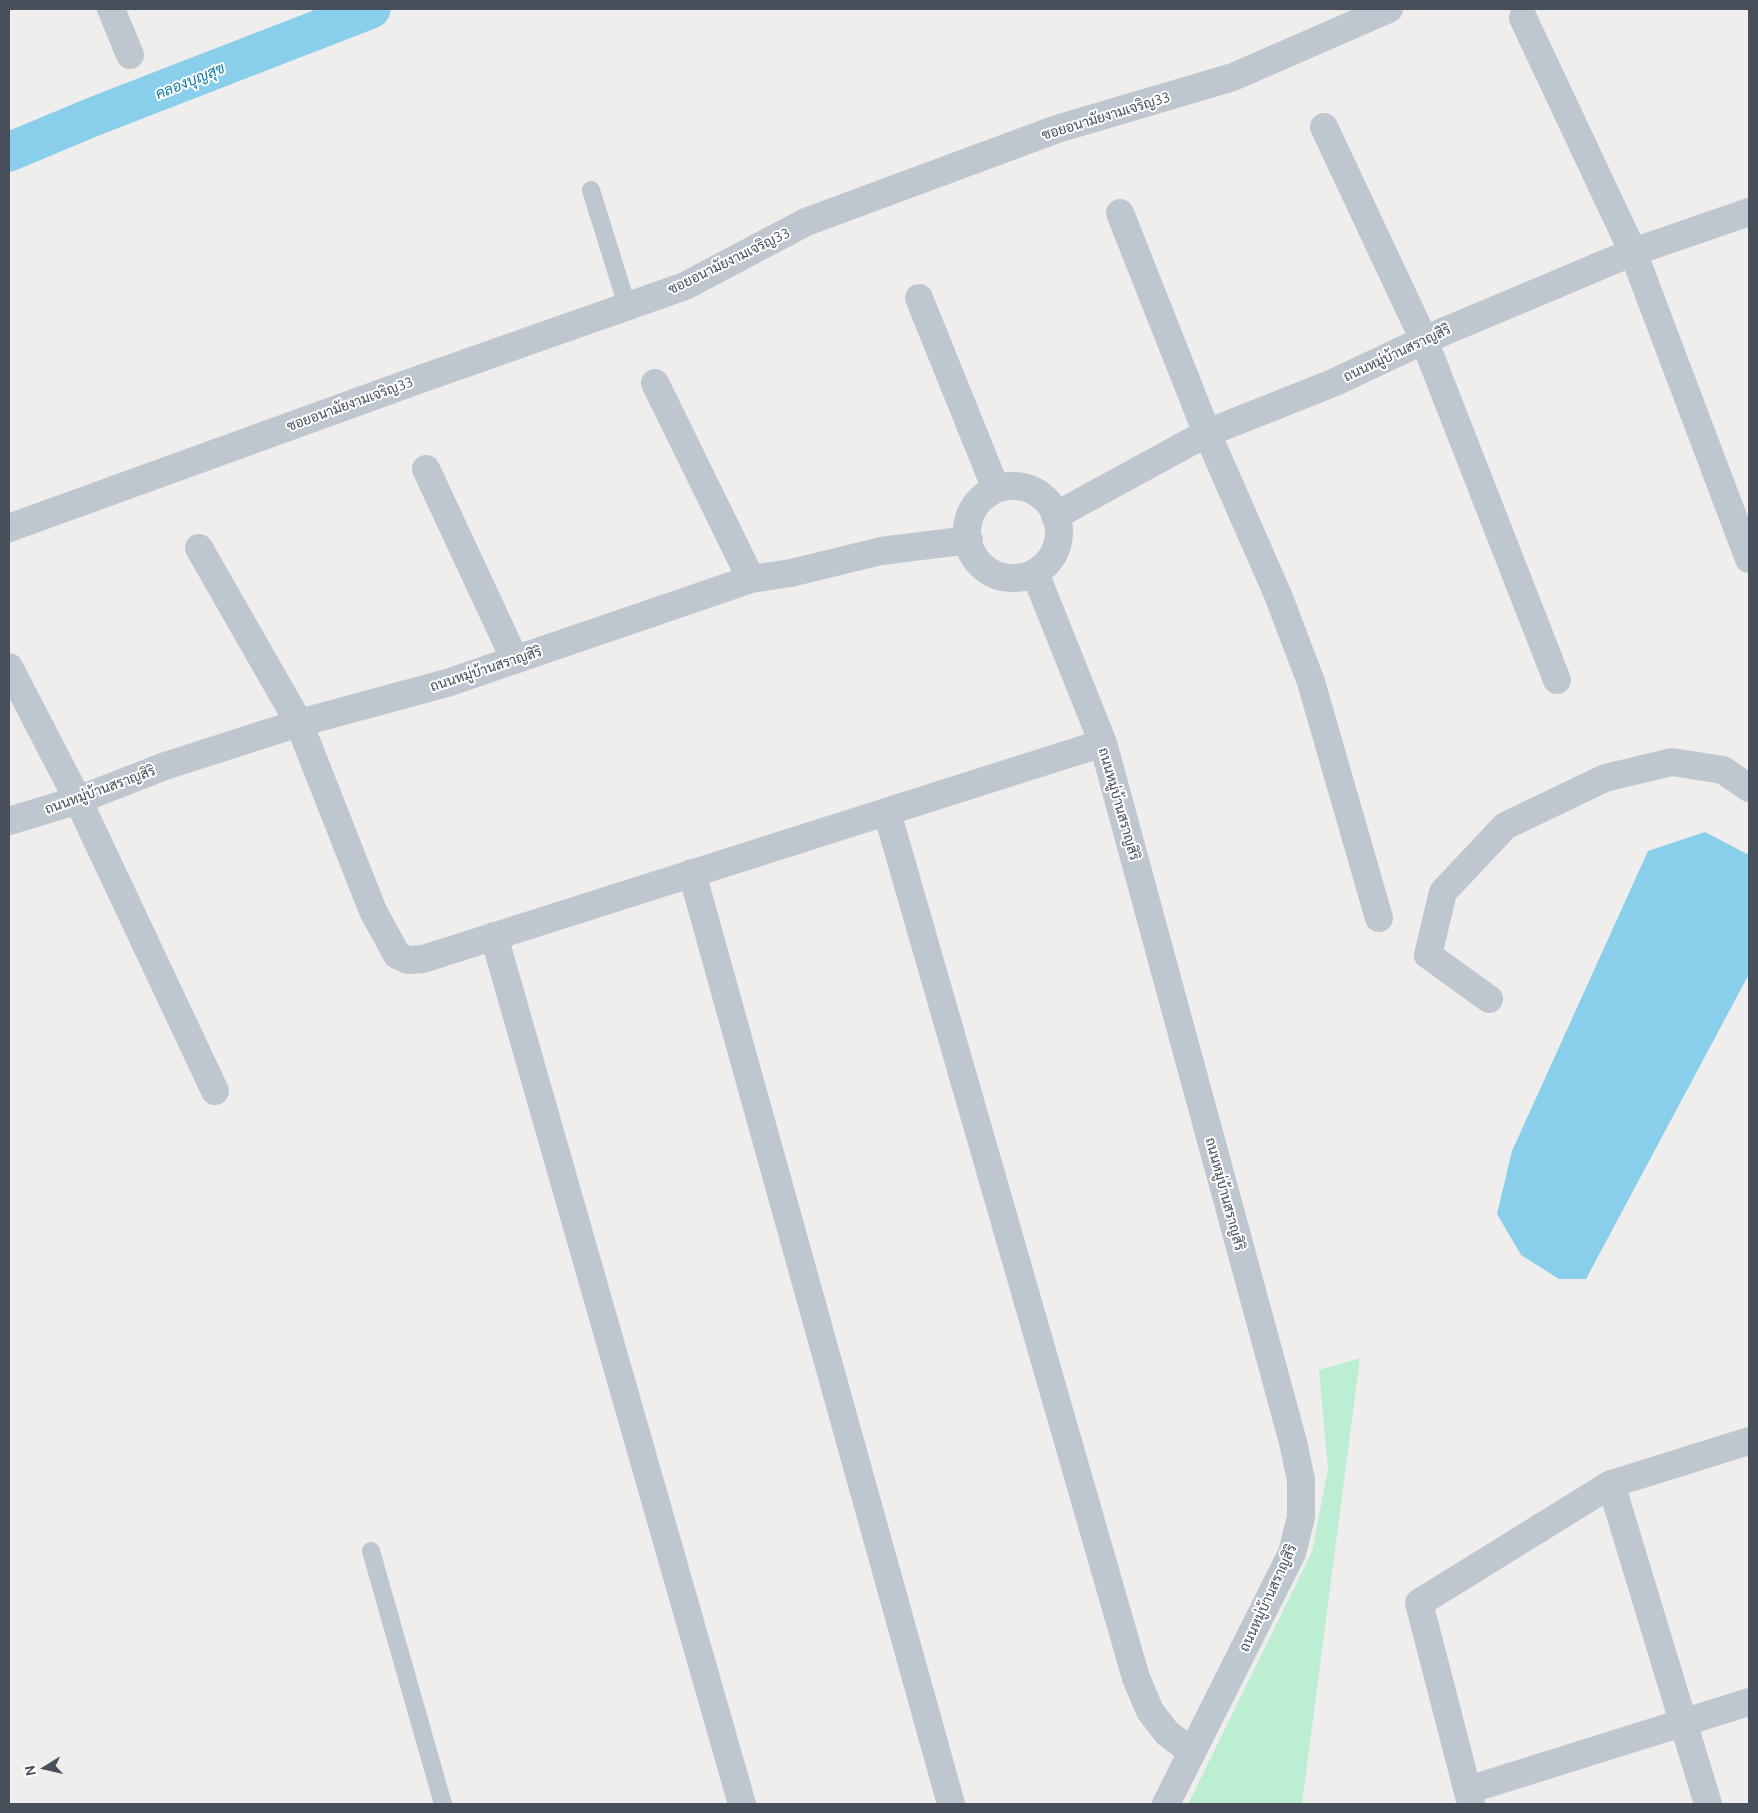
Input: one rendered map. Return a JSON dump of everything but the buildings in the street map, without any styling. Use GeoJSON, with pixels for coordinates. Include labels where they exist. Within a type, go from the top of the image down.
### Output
{"type":"FeatureCollection","features":[{"type":"Feature","properties":{"kind":"street"},"geometry":{"type":"LineString","coordinates":[[111,9],[130,55]]}},
{"type":"Feature","properties":{"kind":"street","name":"ซอยอนามัยงามเจริญ33"},"geometry":{"type":"LineString","coordinates":[[9,528],[686,286],[806,222],[1057,130],[1233,77],[1350,16],[1389,9]]}},
{"type":"Feature","properties":{"kind":"street"},"geometry":{"type":"LineString","coordinates":[[1523,18],[1632,252],[1749,559]]}},
{"type":"Feature","properties":{"kind":"street"},"geometry":{"type":"LineString","coordinates":[[1324,127],[1424,340],[1558,680]]}},
{"type":"Feature","properties":{"kind":"street","name":"ถนนหมู่บ้านสราญสิริ"},"geometry":{"type":"LineString","coordinates":[[1055,516],[1207,433],[1334,383],[1424,340],[1632,252],[1749,212]]}},
{"type":"Feature","properties":{"kind":"street"},"geometry":{"type":"LineString","coordinates":[[1120,213],[1207,433],[1278,595],[1311,682],[1380,918]]}},
{"type":"Feature","properties":{"kind":"street"},"geometry":{"type":"LineString","coordinates":[[919,298],[996,489]]}},
{"type":"Feature","properties":{"kind":"street"},"geometry":{"type":"LineString","coordinates":[[655,383],[752,579]]}},
{"type":"Feature","properties":{"kind":"street"},"geometry":{"type":"LineString","coordinates":[[426,469],[515,660]]}},
{"type":"Feature","properties":{"kind":"street"},"geometry":{"type":"LineString","coordinates":[[1013,486],[1033,490],[1048,502],[1058,521],[1058,541],[1050,559],[1035,573],[1020,578],[1004,578],[988,572],[976,561],[966,529],[971,512],[981,498],[996,489],[1013,486]]}},
{"type":"Feature","properties":{"kind":"street","name":"ถนนหมู่บ้านสราญสิริ"},"geometry":{"type":"LineString","coordinates":[[9,821],[78,800],[165,766],[299,722],[447,682],[752,579],[791,573],[881,551],[969,540]]}},
{"type":"Feature","properties":{"kind":"street"},"geometry":{"type":"LineString","coordinates":[[199,548],[299,722],[373,911],[397,955],[408,960],[423,959],[1102,743]]}},
{"type":"Feature","properties":{"kind":"street","name":"ถนนหมู่บ้านสราญสิริ"},"geometry":{"type":"LineString","coordinates":[[1035,573],[1102,743],[1293,1442],[1301,1480],[1301,1517],[1292,1553],[1166,1804]]}},
{"type":"Feature","properties":{"kind":"street"},"geometry":{"type":"LineString","coordinates":[[9,667],[78,800],[215,1091]]}},
{"type":"Feature","properties":{"kind":"street"},"geometry":{"type":"LineString","coordinates":[[1489,999],[1428,955],[1442,892],[1505,826],[1605,778],[1672,762],[1723,770],[1749,788]]}},
{"type":"Feature","properties":{"kind":"street"},"geometry":{"type":"LineString","coordinates":[[887,812],[1136,1678],[1150,1711],[1167,1733],[1192,1752]]}},
{"type":"Feature","properties":{"kind":"street"},"geometry":{"type":"LineString","coordinates":[[692,873],[951,1804]]}},
{"type":"Feature","properties":{"kind":"street"},"geometry":{"type":"LineString","coordinates":[[494,936],[742,1804]]}},
{"type":"Feature","properties":{"kind":"street"},"geometry":{"type":"LineString","coordinates":[[1749,1441],[1611,1484],[1418,1603],[1469,1797],[1749,1702]]}},
{"type":"Feature","properties":{"kind":"street"},"geometry":{"type":"LineString","coordinates":[[1611,1484],[1708,1804]]}},
{"type":"Feature","properties":{"kind":"lane"},"geometry":{"type":"LineString","coordinates":[[591,190],[627,306]]}},
{"type":"Feature","properties":{"kind":"lane"},"geometry":{"type":"LineString","coordinates":[[371,1551],[443,1804]]}},
{"type":"Feature","properties":{"kind":"green space"},"geometry":{"type":"Polygon","coordinates":[[[1360,1358],[1302,1804],[1188,1804],[1312,1552],[1328,1469],[1319,1370],[1360,1358]]]}},
{"type":"Feature","properties":{"kind":"water"},"geometry":{"type":"Polygon","coordinates":[[[1705,832],[1749,855],[1749,974],[1586,1279],[1559,1279],[1521,1255],[1497,1214],[1512,1151],[1648,851],[1705,832]]]}},
{"type":"Feature","properties":{"kind":"waterway","name":"คลองบุญสุข"},"geometry":{"type":"LineString","coordinates":[[9,152],[95,116],[371,9]]}}]}
